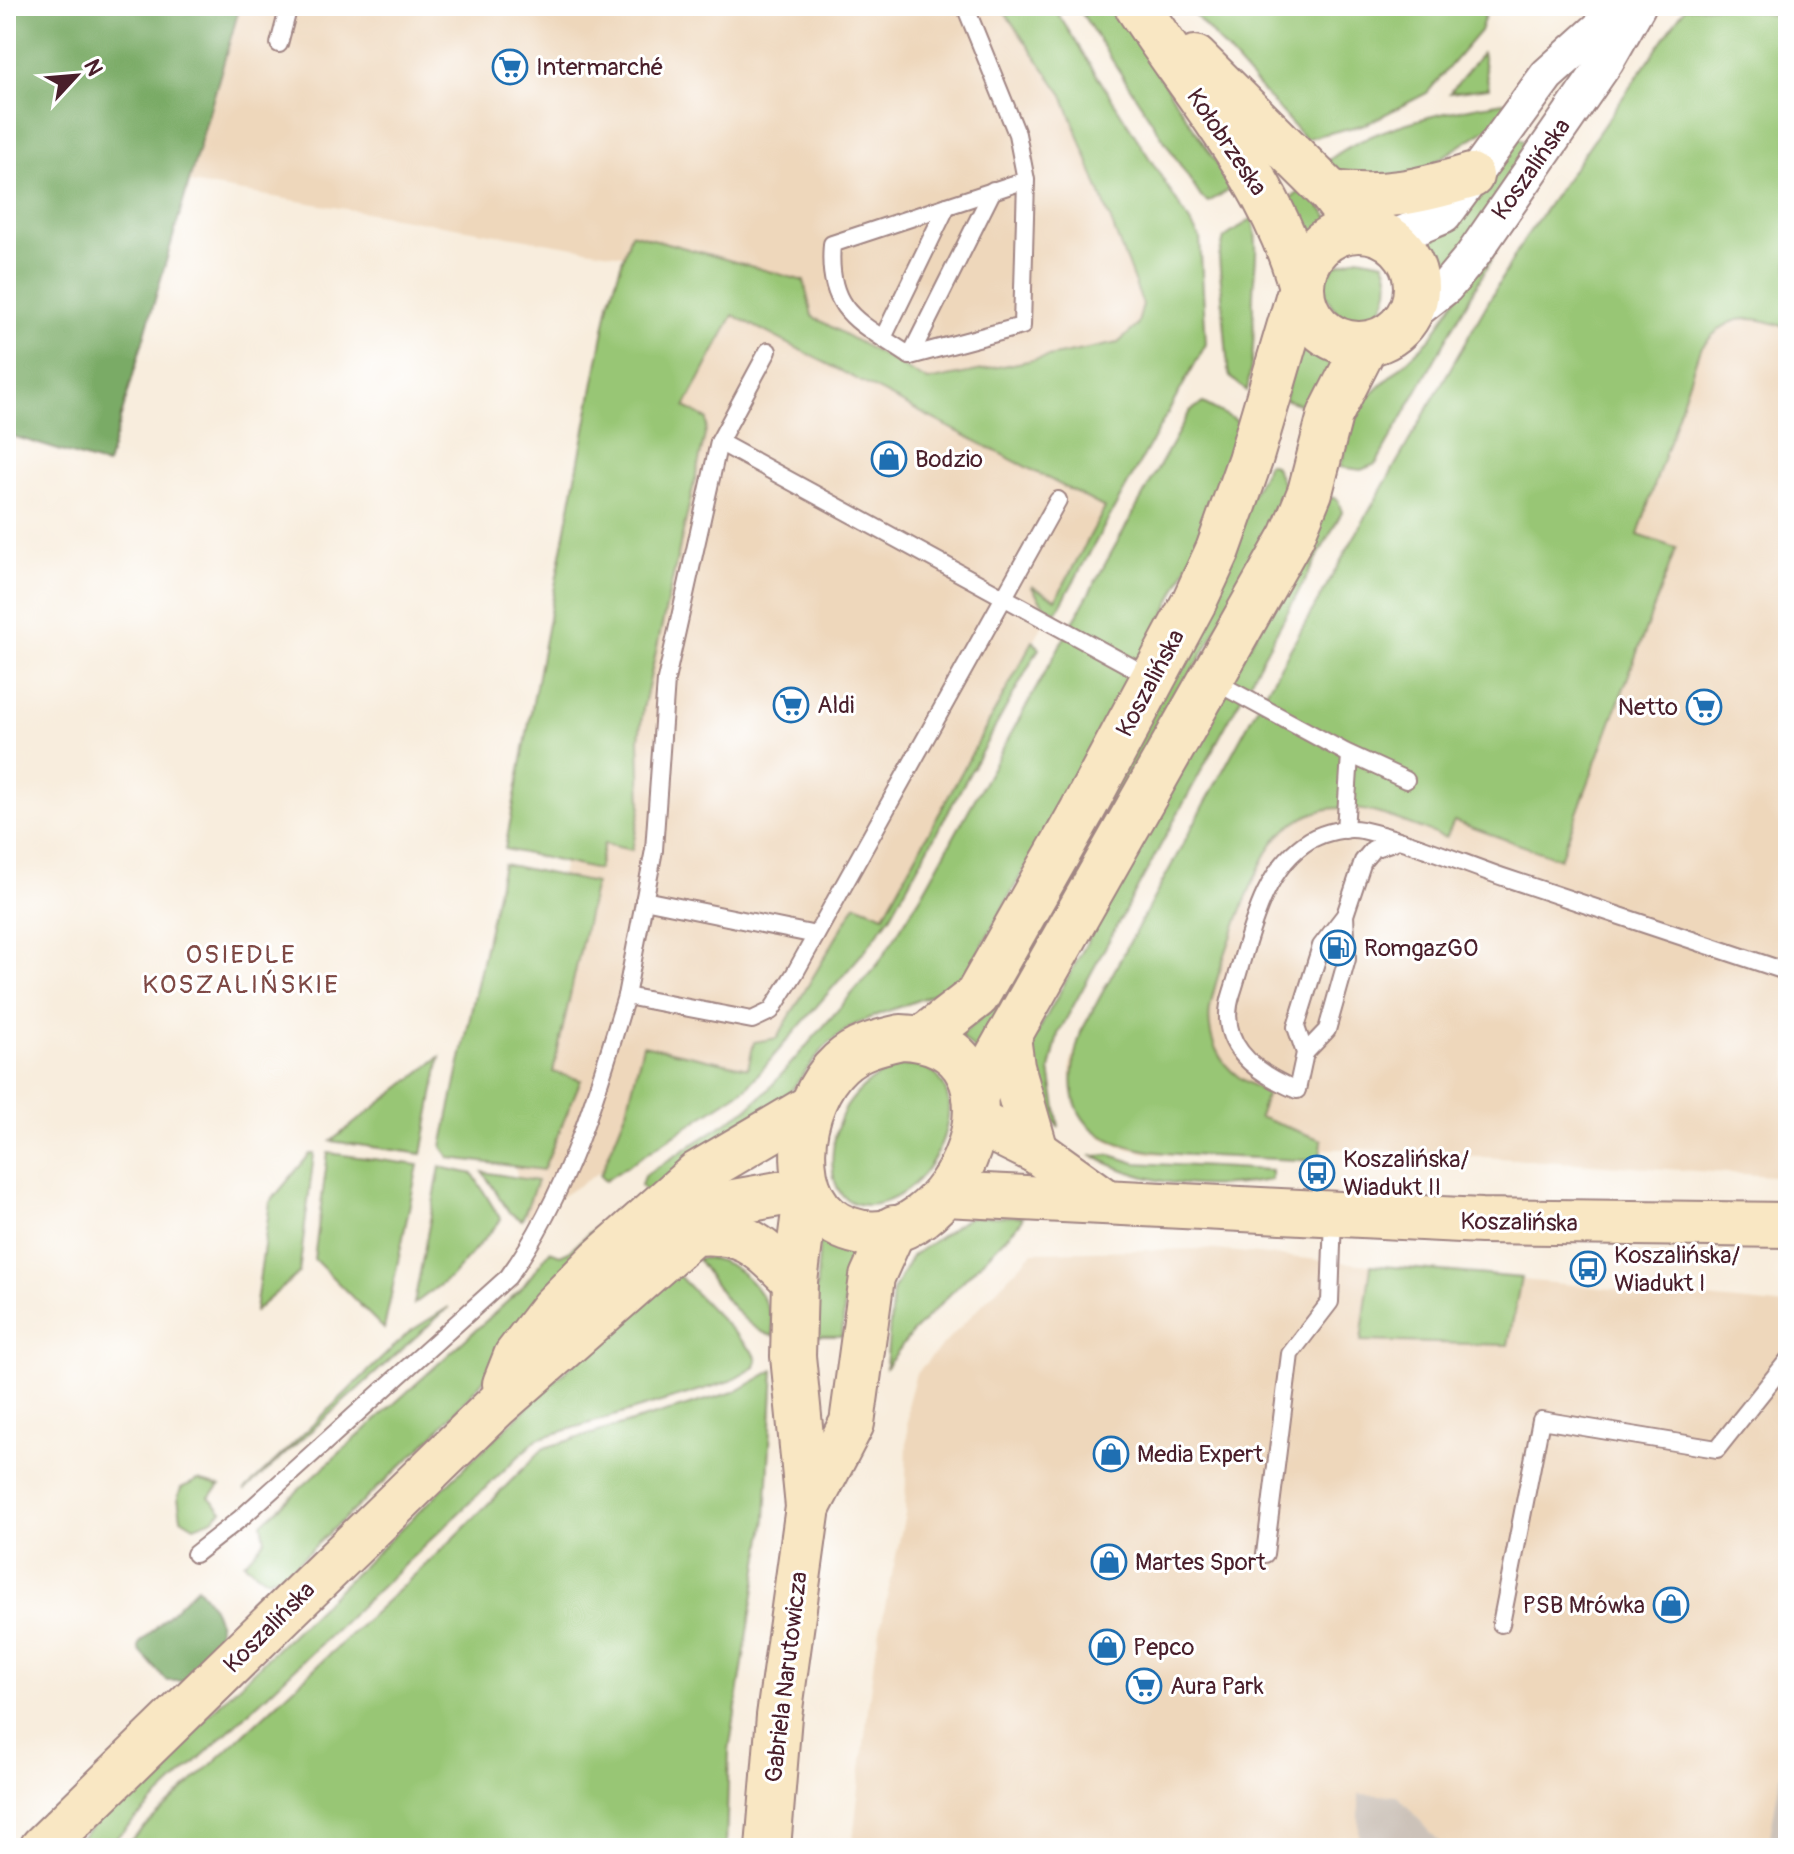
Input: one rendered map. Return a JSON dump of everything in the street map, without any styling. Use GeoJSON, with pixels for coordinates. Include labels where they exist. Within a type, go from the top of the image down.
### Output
{"type":"FeatureCollection","features":[{"type":"Feature","properties":{"kind":"main road","name":"Kołobrzeska"},"geometry":{"type":"LineString","coordinates":[[1137,6],[1262,192],[1292,252],[1301,287]]}},
{"type":"Feature","properties":{"kind":"main road","name":"Kołobrzeska"},"geometry":{"type":"LineString","coordinates":[[1144,6],[1374,234]]}},
{"type":"Feature","properties":{"kind":"main road"},"geometry":{"type":"LineString","coordinates":[[1331,193],[1370,198],[1433,187],[1471,176]]}},
{"type":"Feature","properties":{"kind":"main road"},"geometry":{"type":"LineString","coordinates":[[1346,231],[1374,234],[1403,250],[1412,266],[1415,292],[1408,317],[1389,335],[1366,344],[1334,339],[1310,317],[1301,287],[1307,262],[1323,242],[1346,231]]}},
{"type":"Feature","properties":{"kind":"main road","name":"Koszalińska"},"geometry":{"type":"LineString","coordinates":[[923,1038],[977,996],[1153,678],[1218,550],[1250,460],[1301,287]]}},
{"type":"Feature","properties":{"kind":"main road","name":"Koszalińska"},"geometry":{"type":"LineString","coordinates":[[976,1109],[1008,1037],[1300,519],[1330,415],[1366,344]]}},
{"type":"Feature","properties":{"kind":"main road"},"geometry":{"type":"LineString","coordinates":[[901,1037],[923,1038],[959,1062],[976,1109],[959,1174],[945,1194],[919,1215],[894,1228],[864,1233],[839,1226],[826,1217],[807,1189],[805,1164],[809,1108],[821,1085],[840,1062],[867,1045],[901,1037]]}},
{"type":"Feature","properties":{"kind":"main road"},"geometry":{"type":"LineString","coordinates":[[1008,1037],[1012,1067],[1036,1151]]}},
{"type":"Feature","properties":{"kind":"main road","name":"Koszalińska"},"geometry":{"type":"LineString","coordinates":[[496,1406],[516,1356],[576,1282],[697,1174],[809,1108]]}},
{"type":"Feature","properties":{"kind":"main road"},"geometry":{"type":"LineString","coordinates":[[976,1109],[1107,1202]]}},
{"type":"Feature","properties":{"kind":"main road","name":"Koszalińska"},"geometry":{"type":"LineString","coordinates":[[42,1848],[496,1406],[719,1210],[734,1202],[807,1189]]}},
{"type":"Feature","properties":{"kind":"main road","name":"Gabriela Narutowicza"},"geometry":{"type":"LineString","coordinates":[[768,1848],[779,1716],[808,1507],[793,1356],[795,1281],[807,1189]]}},
{"type":"Feature","properties":{"kind":"main road","name":"Koszalińska"},"geometry":{"type":"LineString","coordinates":[[945,1194],[1333,1216],[1788,1225]]}},
{"type":"Feature","properties":{"kind":"main road","name":"Gabriela Narutowicza"},"geometry":{"type":"LineString","coordinates":[[808,1507],[852,1423],[872,1277],[894,1228]]}},
{"type":"Feature","properties":{"kind":"main road"},"geometry":{"type":"LineString","coordinates":[[696,1233],[725,1231],[749,1240],[795,1281]]}},
{"type":"Feature","properties":{"kind":"street","name":"Koszalińska"},"geometry":{"type":"LineString","coordinates":[[1374,234],[1444,216],[1547,75],[1624,6]]}},
{"type":"Feature","properties":{"kind":"street","name":"Koszalińska"},"geometry":{"type":"LineString","coordinates":[[1408,317],[1446,287],[1472,256],[1606,62],[1638,6]]}},
{"type":"Feature","properties":{"kind":"lane"},"geometry":{"type":"LineString","coordinates":[[279,44],[289,6]]}},
{"type":"Feature","properties":{"kind":"lane"},"geometry":{"type":"LineString","coordinates":[[965,6],[1017,134],[1026,180],[1022,326],[910,356],[845,312],[835,290],[832,244],[1026,180]]}},
{"type":"Feature","properties":{"kind":"lane"},"geometry":{"type":"LineString","coordinates":[[910,356],[993,190]]}},
{"type":"Feature","properties":{"kind":"lane"},"geometry":{"type":"LineString","coordinates":[[883,338],[947,206]]}},
{"type":"Feature","properties":{"kind":"lane"},"geometry":{"type":"LineString","coordinates":[[195,1554],[253,1507],[508,1277],[535,1236],[602,1078],[626,996],[654,850],[666,680],[719,442],[768,351]]}},
{"type":"Feature","properties":{"kind":"lane"},"geometry":{"type":"LineString","coordinates":[[719,442],[1153,678]]}},
{"type":"Feature","properties":{"kind":"lane"},"geometry":{"type":"LineString","coordinates":[[626,996],[752,1020],[762,1018],[771,1011],[1058,500]]}},
{"type":"Feature","properties":{"kind":"lane"},"geometry":{"type":"LineString","coordinates":[[1211,679],[1350,755],[1406,780]]}},
{"type":"Feature","properties":{"kind":"lane"},"geometry":{"type":"LineString","coordinates":[[1345,830],[1350,755]]}},
{"type":"Feature","properties":{"kind":"lane"},"geometry":{"type":"LineString","coordinates":[[1396,841],[1373,849],[1363,861],[1345,915],[1321,946],[1296,1027],[1305,1053],[1297,1090],[1267,1077],[1244,1058],[1230,1037],[1227,1007],[1263,899],[1282,862],[1310,841],[1332,831],[1360,829],[1396,841],[1788,972]]}},
{"type":"Feature","properties":{"kind":"lane"},"geometry":{"type":"LineString","coordinates":[[644,900],[816,935]]}},
{"type":"Feature","properties":{"kind":"lane"},"geometry":{"type":"LineString","coordinates":[[1305,1053],[1327,1030],[1347,959],[1345,915]]}},
{"type":"Feature","properties":{"kind":"lane"},"geometry":{"type":"LineString","coordinates":[[1265,1554],[1290,1354],[1330,1302],[1333,1216]]}},
{"type":"Feature","properties":{"kind":"lane"},"geometry":{"type":"LineString","coordinates":[[1501,1624],[1541,1420],[1717,1449],[1788,1360]]}},
{"type":"Feature","properties":{"kind":"shaded area"},"geometry":{"type":"Polygon","coordinates":[[[240,6],[1006,6],[1069,98],[1173,387],[884,915],[742,1080],[527,1219],[506,1127],[694,267],[190,183],[240,6]]]}},
{"type":"Feature","properties":{"kind":"shaded area"},"geometry":{"type":"Polygon","coordinates":[[[1686,6],[1788,6],[1788,1177],[1361,1149],[1321,1149],[1320,1161],[1150,1154],[1120,1147],[1101,1137],[1085,1120],[1072,1092],[1070,1065],[1081,1032],[1258,706],[1523,241],[1686,6]]]}},
{"type":"Feature","properties":{"kind":"shaded area"},"geometry":{"type":"Polygon","coordinates":[[[1206,1249],[1788,1306],[1788,1729],[1768,1848],[1445,1848],[1398,1796],[1359,1795],[1359,1848],[852,1848],[874,1658],[905,1514],[908,1402],[916,1373],[1033,1252],[1206,1249]]]}},
{"type":"Feature","properties":{"kind":"shaded area"},"geometry":{"type":"Polygon","coordinates":[[[1788,1729],[1788,1848],[1768,1848],[1788,1729]]]}},
{"type":"Feature","properties":{"kind":"shaded area"},"geometry":{"type":"Polygon","coordinates":[[[1359,1794],[1398,1796],[1445,1848],[1359,1848],[1359,1794]]]}},
{"type":"Feature","properties":{"kind":"green space"},"geometry":{"type":"Polygon","coordinates":[[[6,6],[240,6],[107,465],[6,434],[6,6]]]}},
{"type":"Feature","properties":{"kind":"green space"},"geometry":{"type":"Polygon","coordinates":[[[1000,6],[1053,6],[1200,238],[1206,344],[1056,613],[1043,604],[1031,586],[1056,599],[1105,508],[733,315],[685,407],[707,419],[707,426],[643,709],[639,739],[641,806],[632,850],[604,844],[598,870],[505,849],[609,303],[631,233],[804,281],[812,316],[928,381],[1118,343],[1137,326],[1143,305],[1063,95],[1000,6]]]}},
{"type":"Feature","properties":{"kind":"green space"},"geometry":{"type":"Polygon","coordinates":[[[1077,6],[1113,6],[1233,188],[1208,202],[1201,197],[1077,6]]]}},
{"type":"Feature","properties":{"kind":"green space"},"geometry":{"type":"Polygon","coordinates":[[[1187,6],[1481,6],[1485,16],[1480,31],[1427,93],[1366,124],[1305,139],[1187,6]]]}},
{"type":"Feature","properties":{"kind":"green space"},"geometry":{"type":"Polygon","coordinates":[[[1723,6],[1788,18],[1788,328],[1760,320],[1738,320],[1719,330],[1699,351],[1638,535],[1676,548],[1560,859],[1454,821],[1446,838],[1388,816],[1358,809],[1328,809],[1300,820],[1276,839],[1258,871],[1213,993],[1209,1020],[1221,1059],[1245,1081],[1267,1093],[1259,1117],[1322,1140],[1320,1161],[1177,1154],[1121,1144],[1099,1134],[1083,1119],[1074,1097],[1073,1069],[1081,1032],[1258,706],[1523,241],[1685,8],[1723,6]]]}},
{"type":"Feature","properties":{"kind":"green space"},"geometry":{"type":"Polygon","coordinates":[[[1482,53],[1489,88],[1450,93],[1482,53]]]}},
{"type":"Feature","properties":{"kind":"green space"},"geometry":{"type":"Polygon","coordinates":[[[1504,102],[1509,105],[1496,123],[1411,177],[1400,179],[1326,170],[1322,166],[1339,153],[1383,131],[1433,116],[1504,102]]]}},
{"type":"Feature","properties":{"kind":"green space"},"geometry":{"type":"Polygon","coordinates":[[[1515,135],[1531,147],[1453,261],[1431,279],[1427,258],[1415,237],[1515,135]]]}},
{"type":"Feature","properties":{"kind":"green space"},"geometry":{"type":"Polygon","coordinates":[[[1305,188],[1332,221],[1308,236],[1290,199],[1305,188]]]}},
{"type":"Feature","properties":{"kind":"green space"},"geometry":{"type":"Polygon","coordinates":[[[1253,218],[1256,244],[1253,341],[1247,391],[1230,377],[1228,370],[1219,257],[1224,238],[1253,218]]]}},
{"type":"Feature","properties":{"kind":"green space"},"geometry":{"type":"Polygon","coordinates":[[[1492,241],[1497,249],[1376,464],[1361,470],[1340,467],[1358,411],[1431,338],[1492,241]]]}},
{"type":"Feature","properties":{"kind":"green space"},"geometry":{"type":"Polygon","coordinates":[[[1358,257],[1384,262],[1388,280],[1382,306],[1364,326],[1336,311],[1327,298],[1322,282],[1336,265],[1358,257]]]}},
{"type":"Feature","properties":{"kind":"green space"},"geometry":{"type":"Polygon","coordinates":[[[1304,338],[1323,354],[1341,362],[1311,408],[1284,399],[1304,338]]]}},
{"type":"Feature","properties":{"kind":"green space"},"geometry":{"type":"Polygon","coordinates":[[[1203,403],[1239,422],[1211,514],[1162,620],[971,966],[939,990],[871,1017],[838,1036],[774,1109],[651,1200],[641,1185],[644,1176],[747,1109],[767,1091],[878,964],[921,896],[1190,411],[1203,403]]]}},
{"type":"Feature","properties":{"kind":"green space"},"geometry":{"type":"Polygon","coordinates":[[[1268,463],[1274,465],[1283,484],[1291,486],[1282,511],[980,1055],[960,1036],[992,1008],[1268,463]]]}},
{"type":"Feature","properties":{"kind":"green space"},"geometry":{"type":"Polygon","coordinates":[[[1331,497],[1338,500],[1342,512],[1058,1034],[1050,1070],[1059,1128],[1035,1097],[1028,1050],[1331,497]]]}},
{"type":"Feature","properties":{"kind":"green space"},"geometry":{"type":"Polygon","coordinates":[[[1033,641],[1039,648],[891,915],[867,948],[747,1087],[605,1181],[600,1176],[627,1110],[643,1045],[748,1068],[754,1042],[777,1038],[856,904],[884,915],[1033,641]]]}},
{"type":"Feature","properties":{"kind":"green space"},"geometry":{"type":"Polygon","coordinates":[[[503,864],[595,883],[553,1072],[581,1080],[543,1170],[450,1158],[442,1147],[503,864]]]}},
{"type":"Feature","properties":{"kind":"green space"},"geometry":{"type":"Polygon","coordinates":[[[440,1057],[422,1154],[331,1141],[440,1057]]]}},
{"type":"Feature","properties":{"kind":"green space"},"geometry":{"type":"Polygon","coordinates":[[[901,1066],[927,1069],[943,1084],[948,1105],[945,1131],[935,1157],[918,1180],[895,1197],[869,1205],[853,1203],[842,1194],[835,1182],[832,1166],[841,1118],[852,1099],[864,1087],[901,1066]]]}},
{"type":"Feature","properties":{"kind":"green space"},"geometry":{"type":"Polygon","coordinates":[[[328,1153],[418,1165],[384,1329],[314,1259],[328,1153]]]}},
{"type":"Feature","properties":{"kind":"green space"},"geometry":{"type":"Polygon","coordinates":[[[310,1154],[314,1154],[299,1273],[255,1311],[270,1202],[310,1154]]]}},
{"type":"Feature","properties":{"kind":"green space"},"geometry":{"type":"Polygon","coordinates":[[[1111,1155],[1136,1163],[1271,1170],[1271,1180],[1224,1185],[1180,1184],[1137,1174],[1093,1156],[1111,1155]]]}},
{"type":"Feature","properties":{"kind":"green space"},"geometry":{"type":"Polygon","coordinates":[[[440,1167],[473,1174],[501,1220],[452,1276],[414,1304],[440,1167]]]}},
{"type":"Feature","properties":{"kind":"green space"},"geometry":{"type":"Polygon","coordinates":[[[483,1172],[537,1181],[522,1220],[509,1212],[483,1172]]]}},
{"type":"Feature","properties":{"kind":"green space"},"geometry":{"type":"Polygon","coordinates":[[[615,1210],[627,1222],[535,1311],[480,1384],[432,1437],[285,1574],[266,1579],[244,1563],[265,1540],[262,1523],[520,1290],[550,1251],[560,1255],[569,1251],[615,1210]]]}},
{"type":"Feature","properties":{"kind":"green space"},"geometry":{"type":"Polygon","coordinates":[[[1023,1216],[1019,1224],[911,1334],[886,1367],[893,1291],[912,1256],[969,1217],[1023,1216]]]}},
{"type":"Feature","properties":{"kind":"green space"},"geometry":{"type":"Polygon","coordinates":[[[820,1236],[852,1253],[847,1274],[842,1336],[813,1336],[820,1236]]]}},
{"type":"Feature","properties":{"kind":"green space"},"geometry":{"type":"Polygon","coordinates":[[[697,1258],[726,1264],[750,1281],[767,1307],[774,1336],[752,1326],[741,1316],[697,1258]]]}},
{"type":"Feature","properties":{"kind":"green space"},"geometry":{"type":"Polygon","coordinates":[[[1371,1265],[1521,1278],[1508,1345],[1361,1341],[1371,1265]]]}},
{"type":"Feature","properties":{"kind":"green space"},"geometry":{"type":"Polygon","coordinates":[[[675,1272],[754,1353],[757,1360],[755,1367],[731,1381],[537,1439],[105,1848],[70,1848],[568,1368],[675,1272]]]}},
{"type":"Feature","properties":{"kind":"green space"},"geometry":{"type":"Polygon","coordinates":[[[449,1307],[244,1491],[409,1332],[449,1307]]]}},
{"type":"Feature","properties":{"kind":"green space"},"geometry":{"type":"Polygon","coordinates":[[[774,1370],[766,1519],[729,1751],[726,1848],[122,1848],[453,1539],[544,1448],[737,1391],[774,1370]]]}},
{"type":"Feature","properties":{"kind":"green space"},"geometry":{"type":"Polygon","coordinates":[[[198,1480],[220,1486],[209,1497],[222,1511],[213,1519],[194,1526],[181,1518],[178,1497],[181,1488],[198,1480]]]}},
{"type":"Feature","properties":{"kind":"green space"},"geometry":{"type":"Polygon","coordinates":[[[197,1587],[216,1613],[218,1636],[207,1657],[186,1681],[167,1681],[139,1650],[139,1644],[197,1587]]]}},
{"type":"Feature","properties":{"kind":"place","name":"Intermarché"},"geometry":{"type":"Point","coordinates":[510,67]}},
{"type":"Feature","properties":{"kind":"place","name":"Bodzio"},"geometry":{"type":"Point","coordinates":[889,459]}},
{"type":"Feature","properties":{"kind":"place","name":"Aldi"},"geometry":{"type":"Point","coordinates":[791,705]}},
{"type":"Feature","properties":{"kind":"place","name":"Netto"},"geometry":{"type":"Point","coordinates":[1704,707]}},
{"type":"Feature","properties":{"kind":"place","name":"RomgazGO"},"geometry":{"type":"Point","coordinates":[1338,948]}},
{"type":"Feature","properties":{"kind":"place","name":"Koszalińska/ Wiadukt II"},"geometry":{"type":"Point","coordinates":[1317,1173]}},
{"type":"Feature","properties":{"kind":"place","name":"Koszalińska/ Wiadukt I"},"geometry":{"type":"Point","coordinates":[1588,1269]}},
{"type":"Feature","properties":{"kind":"place","name":"Media Expert"},"geometry":{"type":"Point","coordinates":[1111,1454]}},
{"type":"Feature","properties":{"kind":"place","name":"Martes Sport"},"geometry":{"type":"Point","coordinates":[1109,1562]}},
{"type":"Feature","properties":{"kind":"place","name":"PSB Mrówka"},"geometry":{"type":"Point","coordinates":[1671,1605]}},
{"type":"Feature","properties":{"kind":"place","name":"Pepco"},"geometry":{"type":"Point","coordinates":[1107,1647]}},
{"type":"Feature","properties":{"kind":"place","name":"Aura Park"},"geometry":{"type":"Point","coordinates":[1144,1686]}},
{"type":"Feature","properties":{"kind":"district","name":"OSIEDLE KOSZALIŃSKIE"},"geometry":{"type":"Point","coordinates":[241,969]}}]}
